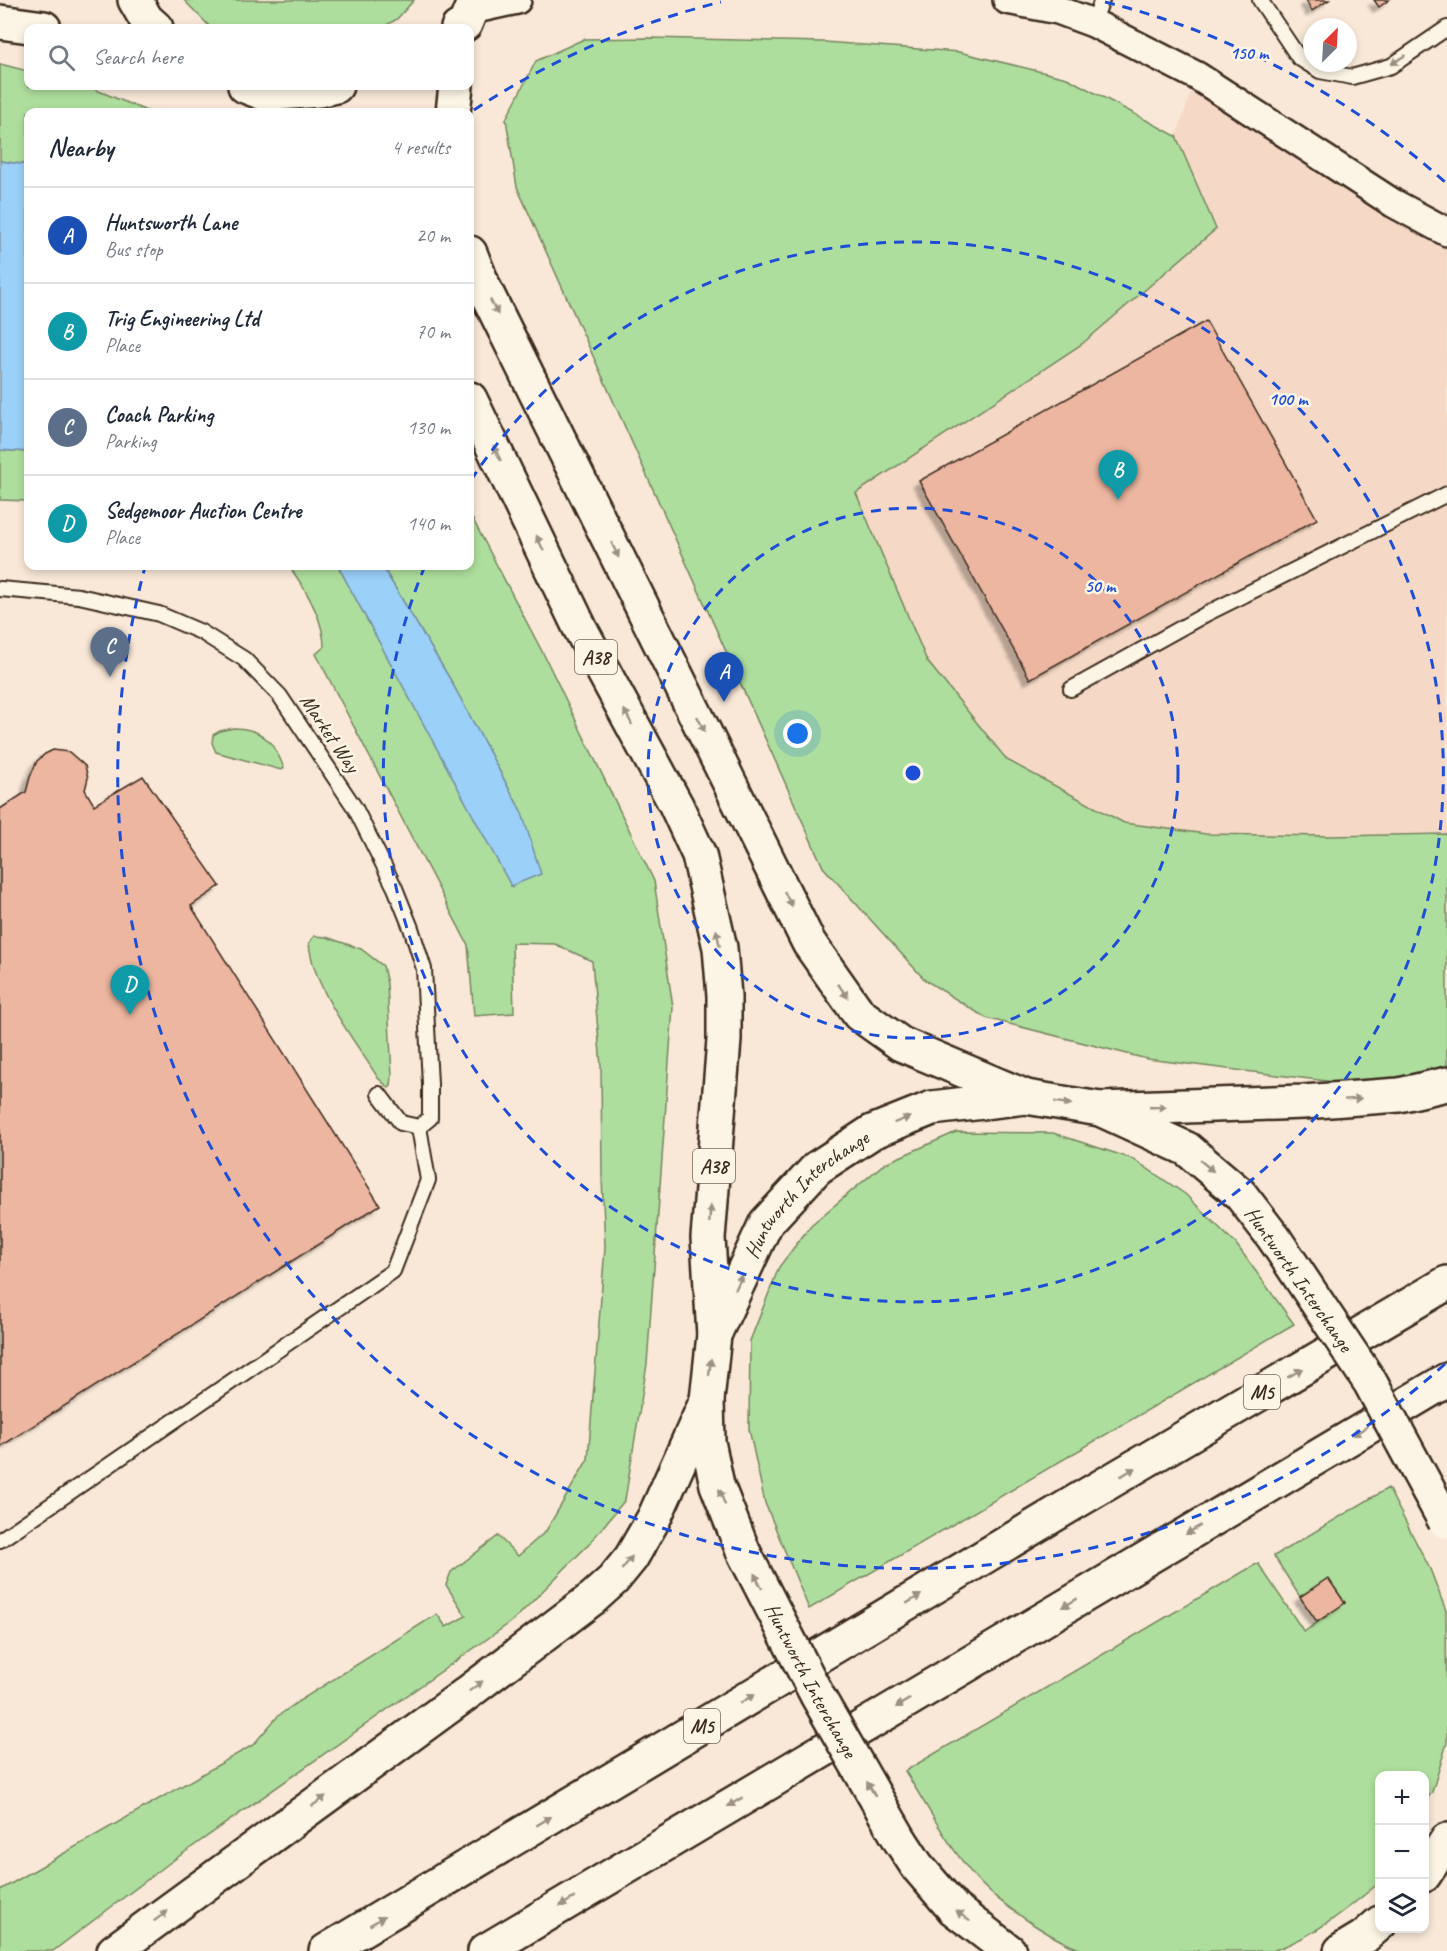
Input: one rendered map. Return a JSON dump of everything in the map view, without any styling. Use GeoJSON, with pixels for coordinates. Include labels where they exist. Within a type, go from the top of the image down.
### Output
{"type":"FeatureCollection","features":[{"type":"Feature","properties":{"kind":"main road"},"geometry":{"type":"LineString","coordinates":[[135,0],[152,24]]}},
{"type":"Feature","properties":{"kind":"main road"},"geometry":{"type":"LineString","coordinates":[[0,22],[24,25]]}},
{"type":"Feature","properties":{"kind":"main road"},"geometry":{"type":"LineString","coordinates":[[267,97],[319,90]]}},
{"type":"Feature","properties":{"kind":"main road"},"geometry":{"type":"LineString","coordinates":[[453,108],[456,90]]}},
{"type":"Feature","properties":{"kind":"main road"},"geometry":{"type":"LineString","coordinates":[[474,264],[809,943],[860,1014],[901,1044],[1026,1097]]}},
{"type":"Feature","properties":{"kind":"main road","name":"A38"},"geometry":{"type":"LineString","coordinates":[[474,407],[580,628],[676,806],[699,855],[720,948],[724,996],[724,1040],[708,1238],[714,1335]]}},
{"type":"Feature","properties":{"kind":"main road"},"geometry":{"type":"LineString","coordinates":[[1100,1109],[1303,1102],[1399,1095],[1447,1084]]}},
{"type":"Feature","properties":{"kind":"main road","name":"Huntworth Interchange"},"geometry":{"type":"LineString","coordinates":[[1009,1951],[954,1909],[917,1866],[900,1840],[817,1695],[743,1551],[717,1485],[708,1442],[706,1400],[714,1335],[766,1223],[817,1168],[872,1132],[932,1108],[1026,1097],[1100,1109],[1187,1149],[1240,1194],[1274,1238],[1370,1382],[1446,1522]]}},
{"type":"Feature","properties":{"kind":"main road","name":"M5"},"geometry":{"type":"LineString","coordinates":[[326,1951],[1447,1283]]}},
{"type":"Feature","properties":{"kind":"main road"},"geometry":{"type":"LineString","coordinates":[[484,1951],[1447,1380]]}},
{"type":"Feature","properties":{"kind":"main road"},"geometry":{"type":"LineString","coordinates":[[114,1951],[462,1697],[614,1580],[631,1558],[654,1518],[706,1400]]}},
{"type":"Feature","properties":{"kind":"main road"},"geometry":{"type":"LineString","coordinates":[[1429,1869],[1447,1840]]}},
{"type":"Feature","properties":{"kind":"main road"},"geometry":{"type":"LineString","coordinates":[[1341,1951],[1375,1927]]}},
{"type":"Feature","properties":{"kind":"street"},"geometry":{"type":"LineString","coordinates":[[467,18],[517,0]]}},
{"type":"Feature","properties":{"kind":"street"},"geometry":{"type":"LineString","coordinates":[[1014,0],[1058,10],[1098,11],[1393,203],[1447,232]]}},
{"type":"Feature","properties":{"kind":"lane"},"geometry":{"type":"LineString","coordinates":[[1260,0],[1299,58],[1320,72],[1352,77],[1391,66],[1447,28]]}},
{"type":"Feature","properties":{"kind":"lane"},"geometry":{"type":"LineString","coordinates":[[1071,689],[1208,613],[1447,494]]}},
{"type":"Feature","properties":{"kind":"lane","name":"Market Way"},"geometry":{"type":"LineString","coordinates":[[0,588],[79,596],[159,614],[201,632],[244,659],[280,696],[355,808],[395,888],[411,928],[424,969],[430,1084],[430,1118],[419,1127]]}},
{"type":"Feature","properties":{"kind":"lane"},"geometry":{"type":"LineString","coordinates":[[0,1540],[393,1271],[428,1180],[419,1127],[400,1124],[379,1094]]}},
{"type":"Feature","properties":{"kind":"shaded area"},"geometry":{"type":"Polygon","coordinates":[[[1197,76],[1447,232],[1447,834],[1329,836],[1206,834],[1124,823],[1007,760],[927,661],[856,493],[1082,344],[1216,229],[1176,136],[1197,76]]]}},
{"type":"Feature","properties":{"kind":"green space"},"geometry":{"type":"Polygon","coordinates":[[[184,0],[414,0],[397,19],[389,24],[207,24],[184,0]]]}},
{"type":"Feature","properties":{"kind":"green space"},"geometry":{"type":"Polygon","coordinates":[[[649,38],[824,42],[959,52],[1067,78],[1176,136],[1216,229],[1082,344],[856,493],[927,661],[1007,760],[1124,823],[1206,834],[1329,836],[1447,834],[1447,1067],[1421,1079],[1335,1082],[1147,1059],[986,1018],[925,980],[823,867],[517,187],[506,119],[536,61],[584,39],[649,38]]]}},
{"type":"Feature","properties":{"kind":"green space"},"geometry":{"type":"Polygon","coordinates":[[[0,64],[24,70],[24,90],[97,90],[139,108],[24,108],[24,164],[0,161],[0,64]]]}},
{"type":"Feature","properties":{"kind":"green space"},"geometry":{"type":"Polygon","coordinates":[[[0,450],[24,452],[24,501],[0,500],[0,450]]]}},
{"type":"Feature","properties":{"kind":"green space"},"geometry":{"type":"Polygon","coordinates":[[[474,522],[545,657],[654,881],[673,1007],[647,1364],[625,1500],[588,1545],[514,1620],[168,1864],[53,1951],[0,1951],[0,1890],[253,1745],[278,1716],[299,1701],[437,1614],[446,1627],[466,1616],[446,1585],[451,1572],[498,1536],[518,1556],[546,1531],[588,1459],[605,1248],[601,1066],[592,961],[555,944],[512,943],[514,1013],[474,1016],[468,945],[316,654],[324,647],[321,626],[307,594],[292,570],[340,570],[512,886],[522,813],[450,679],[384,570],[474,570],[474,522]]]}},
{"type":"Feature","properties":{"kind":"green space"},"geometry":{"type":"Polygon","coordinates":[[[233,728],[252,731],[266,738],[276,751],[284,768],[281,770],[216,752],[212,743],[213,735],[233,728]]]}},
{"type":"Feature","properties":{"kind":"green space"},"geometry":{"type":"Polygon","coordinates":[[[314,936],[326,937],[361,949],[383,966],[387,984],[392,1076],[389,1088],[378,1078],[326,996],[312,960],[309,943],[314,936]]]}},
{"type":"Feature","properties":{"kind":"green space"},"geometry":{"type":"Polygon","coordinates":[[[956,1132],[1053,1133],[1133,1159],[1185,1194],[1236,1244],[1294,1324],[809,1609],[765,1503],[749,1429],[750,1341],[779,1267],[811,1225],[884,1164],[956,1132]]]}},
{"type":"Feature","properties":{"kind":"green space"},"geometry":{"type":"Polygon","coordinates":[[[1388,1488],[1430,1569],[1446,1611],[1447,1743],[1429,1796],[1429,1771],[1375,1771],[1375,1886],[1342,1913],[1316,1930],[1272,1951],[1085,1951],[1031,1923],[980,1883],[964,1864],[905,1771],[1258,1563],[1304,1632],[1345,1602],[1328,1579],[1300,1597],[1274,1556],[1388,1488]]]}},
{"type":"Feature","properties":{"kind":"water"},"geometry":{"type":"Polygon","coordinates":[[[0,161],[24,164],[24,452],[0,450],[0,161]]]}},
{"type":"Feature","properties":{"kind":"water"},"geometry":{"type":"Polygon","coordinates":[[[340,570],[384,570],[450,679],[522,813],[541,874],[511,886],[340,570]]]}},
{"type":"Feature","properties":{"kind":"building"},"geometry":{"type":"Polygon","coordinates":[[[1306,0],[1329,0],[1312,11],[1306,0]]]}},
{"type":"Feature","properties":{"kind":"building"},"geometry":{"type":"Polygon","coordinates":[[[1374,0],[1389,0],[1379,7],[1374,0]]]}},
{"type":"Feature","properties":{"kind":"building"},"geometry":{"type":"Polygon","coordinates":[[[1206,321],[1317,519],[1030,679],[919,481],[1206,321]]]}},
{"type":"Feature","properties":{"kind":"building"},"geometry":{"type":"Polygon","coordinates":[[[53,750],[69,752],[85,766],[88,778],[85,790],[94,805],[143,776],[220,886],[191,906],[380,1205],[0,1447],[0,809],[26,792],[37,761],[53,750]]]}},
{"type":"Feature","properties":{"kind":"building"},"geometry":{"type":"Polygon","coordinates":[[[1328,1578],[1345,1603],[1317,1622],[1300,1597],[1328,1578]]]}},
{"type":"Feature","properties":{"kind":"place","name":"Trig Engineering Ltd"},"geometry":{"type":"Point","coordinates":[1118,500]}},
{"type":"Feature","properties":{"kind":"place","name":"Coach Parking"},"geometry":{"type":"Point","coordinates":[110,677]}},
{"type":"Feature","properties":{"kind":"place","name":"Huntsworth Lane"},"geometry":{"type":"Point","coordinates":[724,702]}},
{"type":"Feature","properties":{"kind":"place","name":"Sedgemoor Auction Centre"},"geometry":{"type":"Point","coordinates":[130,1015]}}]}
